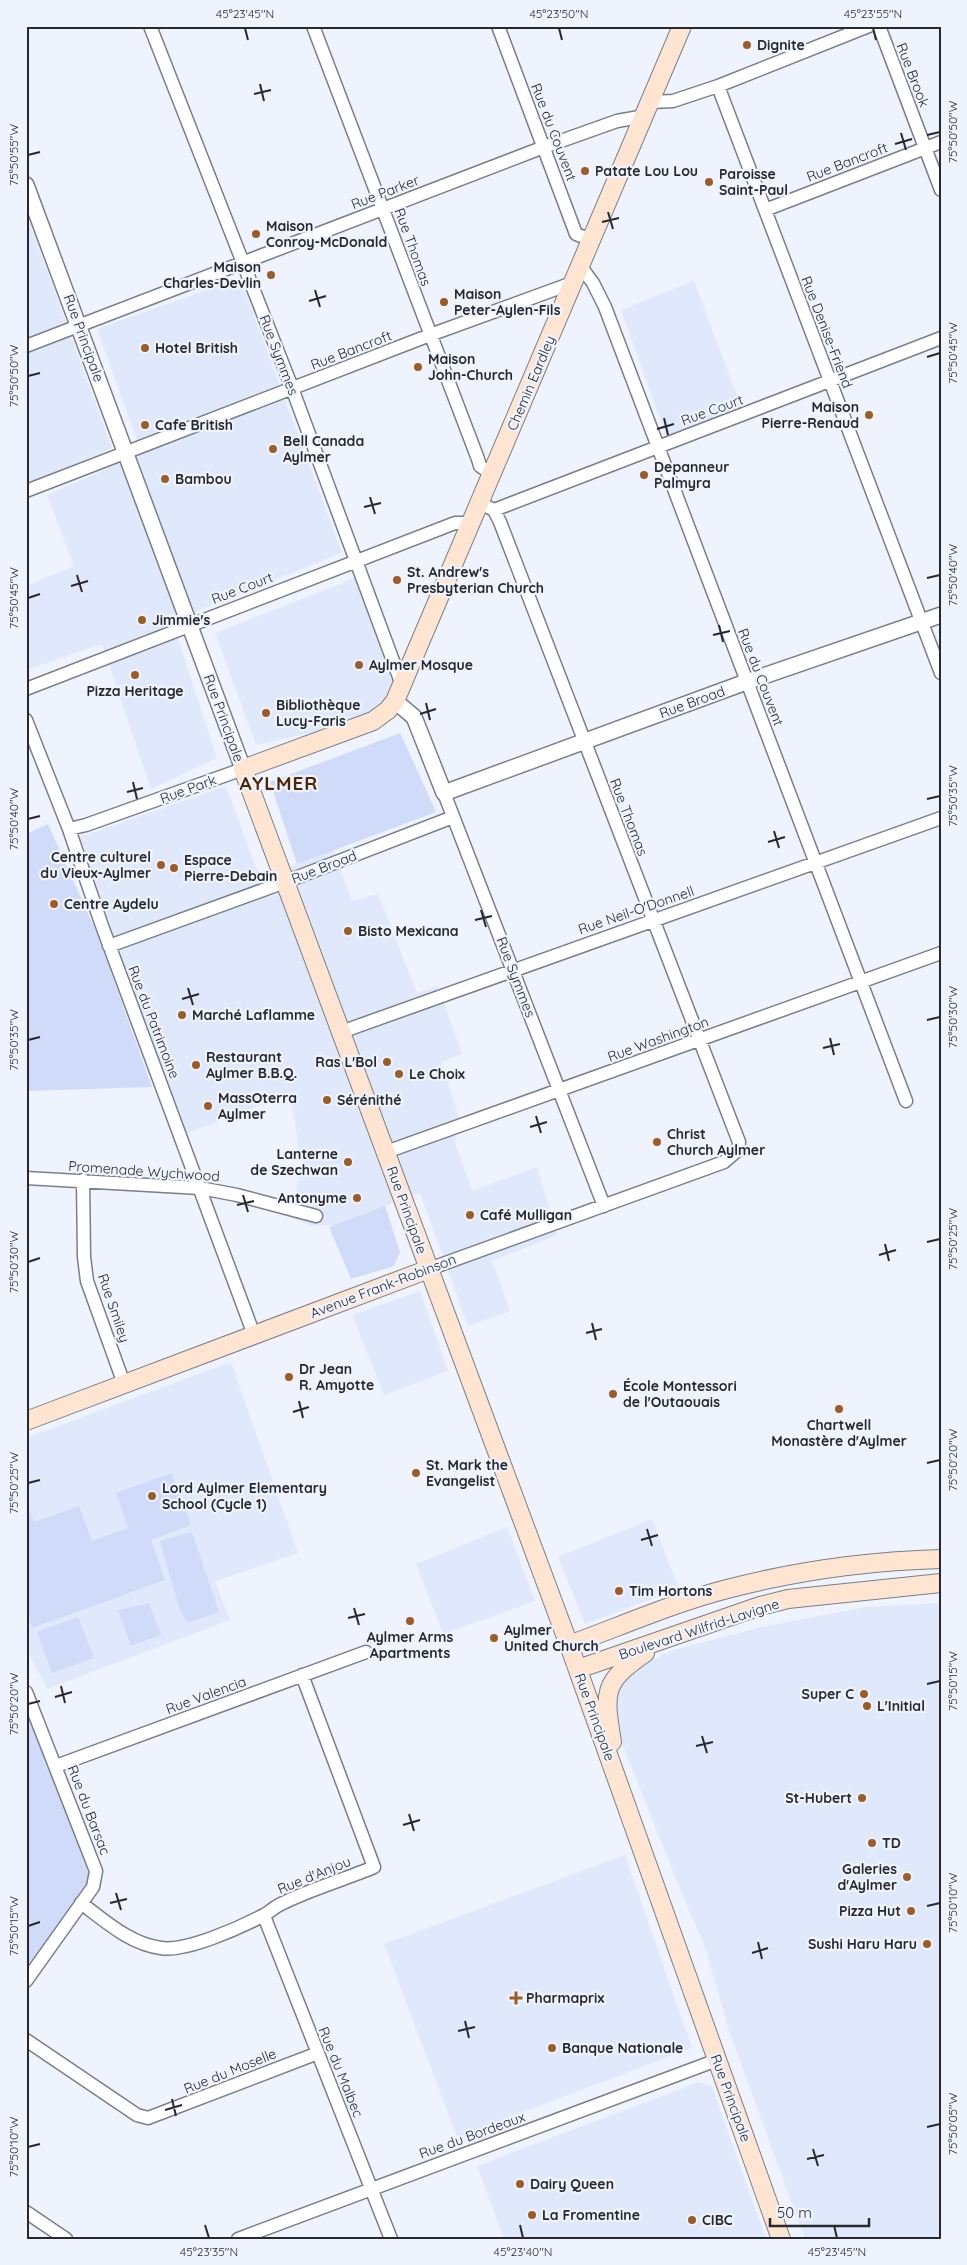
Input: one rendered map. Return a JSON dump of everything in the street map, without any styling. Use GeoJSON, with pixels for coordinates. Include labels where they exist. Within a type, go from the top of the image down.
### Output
{"type":"FeatureCollection","features":[{"type":"Feature","properties":{"kind":"main road","name":"Chemin Eardley"},"geometry":{"type":"LineString","coordinates":[[402,685],[471,523],[487,507],[492,474],[682,26]]}},
{"type":"Feature","properties":{"kind":"main road","name":"Rue Park"},"geometry":{"type":"LineString","coordinates":[[243,769],[373,721],[388,710],[395,701],[402,685]]}},
{"type":"Feature","properties":{"kind":"main road","name":"Rue Principale"},"geometry":{"type":"LineString","coordinates":[[243,769],[578,1669],[781,2239]]}},
{"type":"Feature","properties":{"kind":"main road","name":"Avenue Frank-Robinson"},"geometry":{"type":"LineString","coordinates":[[26,1422],[429,1268]]}},
{"type":"Feature","properties":{"kind":"main road","name":"Boulevard Wilfrid-Lavigne"},"geometry":{"type":"LineString","coordinates":[[569,1645],[709,1595],[777,1578],[875,1563],[941,1559]]}},
{"type":"Feature","properties":{"kind":"main road","name":"Boulevard Wilfrid-Lavigne"},"geometry":{"type":"LineString","coordinates":[[578,1669],[760,1606],[788,1599],[941,1583]]}},
{"type":"Feature","properties":{"kind":"main road"},"geometry":{"type":"LineString","coordinates":[[620,1786],[607,1711],[607,1700],[611,1683],[630,1663],[674,1637]]}},
{"type":"Feature","properties":{"kind":"street","name":"Rue Symmes"},"geometry":{"type":"LineString","coordinates":[[150,26],[292,389],[402,685]]}},
{"type":"Feature","properties":{"kind":"street","name":"Rue Thomas"},"geometry":{"type":"LineString","coordinates":[[314,26],[480,466],[492,474]]}},
{"type":"Feature","properties":{"kind":"street","name":"Rue du Couvent"},"geometry":{"type":"LineString","coordinates":[[498,26],[576,234],[591,240]]}},
{"type":"Feature","properties":{"kind":"street","name":"Rue Parker"},"geometry":{"type":"LineString","coordinates":[[26,346],[544,147],[718,86],[869,26]]}},
{"type":"Feature","properties":{"kind":"street","name":"Rue Brook"},"geometry":{"type":"LineString","coordinates":[[879,26],[941,190]]}},
{"type":"Feature","properties":{"kind":"street","name":"Rue Denise-Friend"},"geometry":{"type":"LineString","coordinates":[[718,86],[941,673]]}},
{"type":"Feature","properties":{"kind":"street","name":"Rue Bancroft"},"geometry":{"type":"LineString","coordinates":[[765,210],[941,142]]}},
{"type":"Feature","properties":{"kind":"street","name":"Rue Principale"},"geometry":{"type":"LineString","coordinates":[[26,185],[80,325],[243,769]]}},
{"type":"Feature","properties":{"kind":"street","name":"Rue du Couvent"},"geometry":{"type":"LineString","coordinates":[[578,274],[594,283],[605,306],[656,447],[906,1101]]}},
{"type":"Feature","properties":{"kind":"street","name":"Rue Bancroft"},"geometry":{"type":"LineString","coordinates":[[26,491],[430,335],[578,274]]}},
{"type":"Feature","properties":{"kind":"street","name":"Rue Court"},"geometry":{"type":"LineString","coordinates":[[487,507],[656,447],[941,338]]}},
{"type":"Feature","properties":{"kind":"street","name":"Rue Thomas"},"geometry":{"type":"LineString","coordinates":[[487,507],[585,742],[736,1132],[739,1142],[738,1150]]}},
{"type":"Feature","properties":{"kind":"street","name":"Rue Court"},"geometry":{"type":"LineString","coordinates":[[26,688],[356,560],[456,523],[471,523]]}},
{"type":"Feature","properties":{"kind":"street","name":"Rue Broad"},"geometry":{"type":"LineString","coordinates":[[444,793],[746,682],[941,615]]}},
{"type":"Feature","properties":{"kind":"street","name":"Rue Symmes"},"geometry":{"type":"LineString","coordinates":[[395,701],[414,717],[514,969],[604,1206]]}},
{"type":"Feature","properties":{"kind":"street","name":"Rue du Patrimoine"},"geometry":{"type":"LineString","coordinates":[[26,720],[69,829],[109,946],[254,1335]]}},
{"type":"Feature","properties":{"kind":"street","name":"Rue Park"},"geometry":{"type":"LineString","coordinates":[[69,829],[86,825],[243,769]]}},
{"type":"Feature","properties":{"kind":"street","name":"Rue Broad"},"geometry":{"type":"LineString","coordinates":[[109,946],[285,882],[453,817]]}},
{"type":"Feature","properties":{"kind":"street","name":"Rue Neil-O'Donnell"},"geometry":{"type":"LineString","coordinates":[[341,1032],[941,818]]}},
{"type":"Feature","properties":{"kind":"street","name":"Rue Washington"},"geometry":{"type":"LineString","coordinates":[[386,1152],[941,953]]}},
{"type":"Feature","properties":{"kind":"street","name":"Avenue Frank-Robinson"},"geometry":{"type":"LineString","coordinates":[[429,1268],[724,1162],[738,1150]]}},
{"type":"Feature","properties":{"kind":"street","name":"Promenade Wychwood"},"geometry":{"type":"LineString","coordinates":[[26,1178],[200,1188],[237,1195],[316,1216]]}},
{"type":"Feature","properties":{"kind":"street","name":"Rue Smiley"},"geometry":{"type":"LineString","coordinates":[[83,1180],[86,1275],[124,1384]]}},
{"type":"Feature","properties":{"kind":"street","name":"Rue Valencia"},"geometry":{"type":"LineString","coordinates":[[56,1766],[366,1652]]}},
{"type":"Feature","properties":{"kind":"street","name":"Rue d'Anjou"},"geometry":{"type":"LineString","coordinates":[[81,1903],[123,1934],[148,1946],[162,1949],[192,1944],[264,1916],[281,1904],[374,1867],[302,1675]]}},
{"type":"Feature","properties":{"kind":"street","name":"Rue du Barsac"},"geometry":{"type":"LineString","coordinates":[[26,1692],[96,1871],[92,1887],[26,1981]]}},
{"type":"Feature","properties":{"kind":"street","name":"Rue du Malbec"},"geometry":{"type":"LineString","coordinates":[[264,1916],[391,2239]]}},
{"type":"Feature","properties":{"kind":"street","name":"Rue du Moselle"},"geometry":{"type":"LineString","coordinates":[[26,2040],[137,2115],[148,2118],[318,2053]]}},
{"type":"Feature","properties":{"kind":"street","name":"Rue du Bordeaux"},"geometry":{"type":"LineString","coordinates":[[238,2239],[717,2060]]}},
{"type":"Feature","properties":{"kind":"street"},"geometry":{"type":"LineString","coordinates":[[26,2212],[66,2239]]}},
{"type":"Feature","properties":{"kind":"shaded area"},"geometry":{"type":"Polygon","coordinates":[[[26,213],[112,448],[26,485],[26,213]]]}},
{"type":"Feature","properties":{"kind":"shaded area"},"geometry":{"type":"Polygon","coordinates":[[[240,278],[342,553],[172,621],[217,758],[151,789],[102,644],[26,670],[26,586],[74,566],[47,495],[142,454],[97,329],[240,278]]]}},
{"type":"Feature","properties":{"kind":"shaded area"},"geometry":{"type":"Polygon","coordinates":[[[694,281],[742,409],[667,438],[621,310],[694,281]]]}},
{"type":"Feature","properties":{"kind":"shaded area"},"geometry":{"type":"Polygon","coordinates":[[[355,578],[393,683],[387,699],[368,720],[256,745],[215,633],[355,578]]]}},
{"type":"Feature","properties":{"kind":"shaded area"},"geometry":{"type":"Polygon","coordinates":[[[400,733],[436,812],[297,864],[270,782],[400,733]]]}},
{"type":"Feature","properties":{"kind":"shaded area"},"geometry":{"type":"Polygon","coordinates":[[[226,786],[260,878],[333,850],[352,901],[378,894],[417,993],[438,986],[462,1054],[441,1062],[458,1114],[455,1142],[472,1191],[537,1167],[557,1235],[492,1261],[510,1311],[468,1326],[420,1193],[337,1225],[311,1226],[289,1217],[302,1166],[290,1094],[183,1135],[80,837],[226,786]]]}},
{"type":"Feature","properties":{"kind":"shaded area"},"geometry":{"type":"Polygon","coordinates":[[[48,824],[98,936],[152,1087],[26,1091],[26,834],[48,824]]]}},
{"type":"Feature","properties":{"kind":"shaded area"},"geometry":{"type":"Polygon","coordinates":[[[385,1206],[400,1252],[394,1266],[351,1279],[329,1227],[385,1206]]]}},
{"type":"Feature","properties":{"kind":"shaded area"},"geometry":{"type":"Polygon","coordinates":[[[420,1291],[448,1371],[384,1395],[352,1315],[420,1291]]]}},
{"type":"Feature","properties":{"kind":"shaded area","name":"Lord Aylmer Elementary School (Cycle 1)"},"geometry":{"type":"Polygon","coordinates":[[[231,1362],[298,1553],[215,1581],[230,1620],[47,1689],[26,1648],[26,1438],[231,1362]]]}},
{"type":"Feature","properties":{"kind":"shaded area"},"geometry":{"type":"Polygon","coordinates":[[[172,1473],[191,1525],[151,1540],[165,1580],[32,1628],[26,1611],[26,1501],[34,1522],[79,1506],[92,1541],[128,1528],[116,1493],[172,1473]]]}},
{"type":"Feature","properties":{"kind":"shaded area"},"geometry":{"type":"Polygon","coordinates":[[[652,1519],[678,1586],[662,1595],[585,1624],[558,1557],[652,1519]]]}},
{"type":"Feature","properties":{"kind":"shaded area"},"geometry":{"type":"Polygon","coordinates":[[[507,1527],[535,1601],[443,1634],[416,1564],[507,1527]]]}},
{"type":"Feature","properties":{"kind":"shaded area"},"geometry":{"type":"Polygon","coordinates":[[[192,1532],[219,1612],[187,1623],[179,1607],[160,1541],[192,1532]]]}},
{"type":"Feature","properties":{"kind":"shaded area"},"geometry":{"type":"Polygon","coordinates":[[[149,1603],[161,1635],[131,1646],[118,1610],[149,1603]]]}},
{"type":"Feature","properties":{"kind":"shaded area"},"geometry":{"type":"Polygon","coordinates":[[[941,1603],[941,2239],[805,2239],[729,2031],[705,1947],[610,1714],[624,1675],[670,1651],[762,1627],[866,1607],[941,1603]]]}},
{"type":"Feature","properties":{"kind":"shaded area"},"geometry":{"type":"Polygon","coordinates":[[[78,1617],[94,1658],[52,1673],[37,1632],[78,1617]]]}},
{"type":"Feature","properties":{"kind":"shaded area"},"geometry":{"type":"Polygon","coordinates":[[[26,1698],[96,1871],[36,1966],[26,1959],[26,1698]]]}},
{"type":"Feature","properties":{"kind":"shaded area"},"geometry":{"type":"Polygon","coordinates":[[[625,1855],[692,2048],[457,2137],[384,1944],[625,1855]]]}},
{"type":"Feature","properties":{"kind":"shaded area"},"geometry":{"type":"Polygon","coordinates":[[[699,2082],[712,2087],[766,2239],[504,2239],[477,2166],[699,2082]]]}},
{"type":"Feature","properties":{"kind":"place","name":"Dignite"},"geometry":{"type":"Point","coordinates":[747,45]}},
{"type":"Feature","properties":{"kind":"place","name":"Patate Lou Lou"},"geometry":{"type":"Point","coordinates":[585,171]}},
{"type":"Feature","properties":{"kind":"place","name":"Paroisse Saint-Paul"},"geometry":{"type":"Point","coordinates":[709,182]}},
{"type":"Feature","properties":{"kind":"place","name":"Maison Conroy-McDonald"},"geometry":{"type":"Point","coordinates":[256,234]}},
{"type":"Feature","properties":{"kind":"place","name":"Maison Charles-Devlin"},"geometry":{"type":"Point","coordinates":[271,275]}},
{"type":"Feature","properties":{"kind":"place","name":"Maison Peter-Aylen-Fils"},"geometry":{"type":"Point","coordinates":[444,302]}},
{"type":"Feature","properties":{"kind":"place","name":"Hotel British"},"geometry":{"type":"Point","coordinates":[145,348]}},
{"type":"Feature","properties":{"kind":"place","name":"Maison John-Church"},"geometry":{"type":"Point","coordinates":[418,367]}},
{"type":"Feature","properties":{"kind":"place","name":"Maison Pierre-Renaud"},"geometry":{"type":"Point","coordinates":[869,415]}},
{"type":"Feature","properties":{"kind":"place","name":"Cafe British"},"geometry":{"type":"Point","coordinates":[145,425]}},
{"type":"Feature","properties":{"kind":"place","name":"Bell Canada Aylmer"},"geometry":{"type":"Point","coordinates":[273,449]}},
{"type":"Feature","properties":{"kind":"place","name":"Depanneur Palmyra"},"geometry":{"type":"Point","coordinates":[644,475]}},
{"type":"Feature","properties":{"kind":"place","name":"Bambou"},"geometry":{"type":"Point","coordinates":[165,479]}},
{"type":"Feature","properties":{"kind":"place","name":"St. Andrew's Presbyterian Church"},"geometry":{"type":"Point","coordinates":[397,580]}},
{"type":"Feature","properties":{"kind":"place","name":"Jimmie's"},"geometry":{"type":"Point","coordinates":[142,620]}},
{"type":"Feature","properties":{"kind":"place","name":"Aylmer Mosque"},"geometry":{"type":"Point","coordinates":[359,665]}},
{"type":"Feature","properties":{"kind":"place","name":"Pizza Heritage"},"geometry":{"type":"Point","coordinates":[135,675]}},
{"type":"Feature","properties":{"kind":"place","name":"Bibliothèque Lucy-Faris"},"geometry":{"type":"Point","coordinates":[266,713]}},
{"type":"Feature","properties":{"kind":"place","name":"Centre culturel du Vieux-Aylmer"},"geometry":{"type":"Point","coordinates":[161,865]}},
{"type":"Feature","properties":{"kind":"place","name":"Espace Pierre-Debain"},"geometry":{"type":"Point","coordinates":[174,868]}},
{"type":"Feature","properties":{"kind":"place","name":"Centre Aydelu"},"geometry":{"type":"Point","coordinates":[54,904]}},
{"type":"Feature","properties":{"kind":"place","name":"Bisto Mexicana"},"geometry":{"type":"Point","coordinates":[348,931]}},
{"type":"Feature","properties":{"kind":"place","name":"Marché Laflamme"},"geometry":{"type":"Point","coordinates":[182,1015]}},
{"type":"Feature","properties":{"kind":"place","name":"Ras L'Bol"},"geometry":{"type":"Point","coordinates":[387,1062]}},
{"type":"Feature","properties":{"kind":"place","name":"Restaurant Aylmer B.B.Q."},"geometry":{"type":"Point","coordinates":[196,1065]}},
{"type":"Feature","properties":{"kind":"place","name":"Le Choix"},"geometry":{"type":"Point","coordinates":[399,1074]}},
{"type":"Feature","properties":{"kind":"place","name":"Sérénithé"},"geometry":{"type":"Point","coordinates":[327,1100]}},
{"type":"Feature","properties":{"kind":"place","name":"MassOterra Aylmer"},"geometry":{"type":"Point","coordinates":[208,1106]}},
{"type":"Feature","properties":{"kind":"place","name":"Christ Church Aylmer"},"geometry":{"type":"Point","coordinates":[657,1142]}},
{"type":"Feature","properties":{"kind":"place","name":"Lanterne de Szechwan"},"geometry":{"type":"Point","coordinates":[348,1162]}},
{"type":"Feature","properties":{"kind":"place","name":"Antonyme"},"geometry":{"type":"Point","coordinates":[357,1198]}},
{"type":"Feature","properties":{"kind":"place","name":"Café Mulligan"},"geometry":{"type":"Point","coordinates":[470,1215]}},
{"type":"Feature","properties":{"kind":"place","name":"Dr Jean R. Amyotte"},"geometry":{"type":"Point","coordinates":[289,1377]}},
{"type":"Feature","properties":{"kind":"place","name":"École Montessori de l'Outaouais"},"geometry":{"type":"Point","coordinates":[613,1394]}},
{"type":"Feature","properties":{"kind":"place","name":"Chartwell Monastère d'Aylmer"},"geometry":{"type":"Point","coordinates":[839,1409]}},
{"type":"Feature","properties":{"kind":"place","name":"St. Mark the Evangelist"},"geometry":{"type":"Point","coordinates":[416,1473]}},
{"type":"Feature","properties":{"kind":"place","name":"Lord Aylmer Elementary School (Cycle 1)"},"geometry":{"type":"Point","coordinates":[152,1496]}},
{"type":"Feature","properties":{"kind":"place","name":"Tim Hortons"},"geometry":{"type":"Point","coordinates":[619,1591]}},
{"type":"Feature","properties":{"kind":"place","name":"Aylmer Arms Apartments"},"geometry":{"type":"Point","coordinates":[410,1621]}},
{"type":"Feature","properties":{"kind":"place","name":"Aylmer United Church"},"geometry":{"type":"Point","coordinates":[494,1638]}},
{"type":"Feature","properties":{"kind":"place","name":"Super C"},"geometry":{"type":"Point","coordinates":[864,1694]}},
{"type":"Feature","properties":{"kind":"place","name":"L'Initial"},"geometry":{"type":"Point","coordinates":[867,1706]}},
{"type":"Feature","properties":{"kind":"place","name":"St-Hubert"},"geometry":{"type":"Point","coordinates":[862,1798]}},
{"type":"Feature","properties":{"kind":"place","name":"TD"},"geometry":{"type":"Point","coordinates":[872,1843]}},
{"type":"Feature","properties":{"kind":"place","name":"Galeries d'Aylmer"},"geometry":{"type":"Point","coordinates":[907,1877]}},
{"type":"Feature","properties":{"kind":"place","name":"Pizza Hut"},"geometry":{"type":"Point","coordinates":[911,1911]}},
{"type":"Feature","properties":{"kind":"place","name":"Sushi Haru Haru"},"geometry":{"type":"Point","coordinates":[927,1944]}},
{"type":"Feature","properties":{"kind":"place","name":"Pharmaprix"},"geometry":{"type":"Point","coordinates":[516,1998]}},
{"type":"Feature","properties":{"kind":"place","name":"Banque Nationale"},"geometry":{"type":"Point","coordinates":[552,2048]}},
{"type":"Feature","properties":{"kind":"place","name":"Dairy Queen"},"geometry":{"type":"Point","coordinates":[520,2184]}},
{"type":"Feature","properties":{"kind":"place","name":"La Fromentine"},"geometry":{"type":"Point","coordinates":[532,2215]}},
{"type":"Feature","properties":{"kind":"place","name":"CIBC"},"geometry":{"type":"Point","coordinates":[692,2220]}},
{"type":"Feature","properties":{"kind":"district","name":"AYLMER"},"geometry":{"type":"Point","coordinates":[279,783]}}]}
